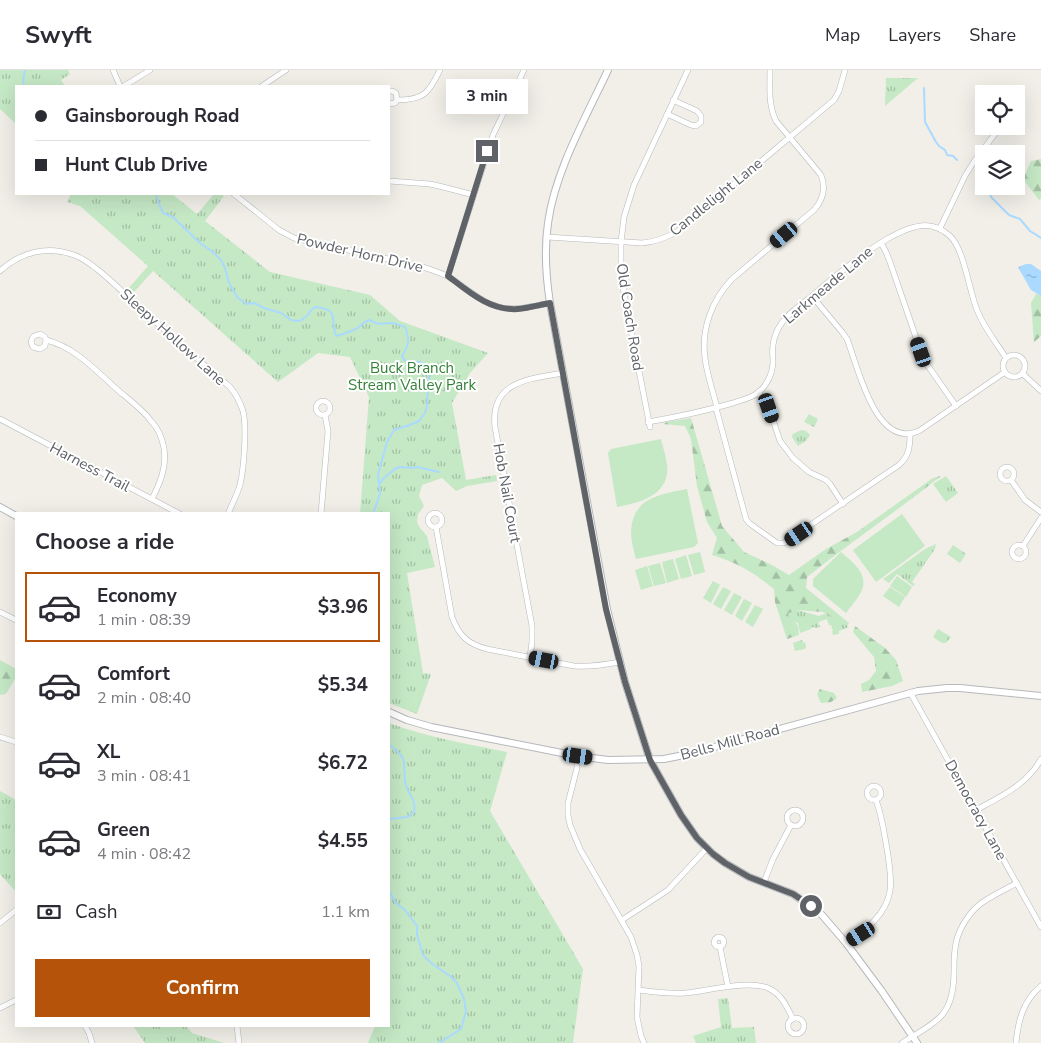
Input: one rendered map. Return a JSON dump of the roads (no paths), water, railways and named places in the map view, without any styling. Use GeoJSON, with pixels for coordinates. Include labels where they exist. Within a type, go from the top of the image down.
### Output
{"type":"FeatureCollection","features":[{"type":"Feature","properties":{"kind":"street"},"geometry":{"type":"LineString","coordinates":[[113,70],[120,85]]}},
{"type":"Feature","properties":{"kind":"street"},"geometry":{"type":"LineString","coordinates":[[126,85],[150,70]]}},
{"type":"Feature","properties":{"kind":"street"},"geometry":{"type":"LineString","coordinates":[[264,85],[286,70]]}},
{"type":"Feature","properties":{"kind":"street"},"geometry":{"type":"LineString","coordinates":[[390,104],[395,103],[397,100],[419,97],[428,91],[440,70]]}},
{"type":"Feature","properties":{"kind":"street"},"geometry":{"type":"LineString","coordinates":[[448,276],[493,135],[524,70]]}},
{"type":"Feature","properties":{"kind":"street"},"geometry":{"type":"LineString","coordinates":[[608,70],[560,175],[551,206],[546,236],[547,276],[550,303],[602,587],[633,708],[650,760],[681,815],[697,838],[725,863],[749,877],[793,894],[822,915],[846,943],[881,990],[917,1043]]}},
{"type":"Feature","properties":{"kind":"street","name":"Old Coach Road"},"geometry":{"type":"LineString","coordinates":[[688,70],[631,193],[624,217],[621,263],[623,284],[649,425],[717,408]]}},
{"type":"Feature","properties":{"kind":"street"},"geometry":{"type":"LineString","coordinates":[[770,70],[769,94],[776,120],[821,175],[824,184],[823,195],[818,206],[726,286],[708,318],[704,343],[705,360],[745,516],[749,523],[784,544],[904,460],[909,451],[910,434]]}},
{"type":"Feature","properties":{"kind":"street","name":"Candlelight Lane"},"geometry":{"type":"LineString","coordinates":[[546,236],[642,243],[655,242],[668,237],[678,231],[834,100],[839,91],[845,70]]}},
{"type":"Feature","properties":{"kind":"street"},"geometry":{"type":"LineString","coordinates":[[390,91],[396,93],[397,100]]}},
{"type":"Feature","properties":{"kind":"street"},"geometry":{"type":"LineString","coordinates":[[666,114],[693,126],[701,122],[701,116],[697,111],[673,100]]}},
{"type":"Feature","properties":{"kind":"street"},"geometry":{"type":"LineString","coordinates":[[992,135],[965,176],[940,228],[956,243],[977,311],[1006,358]]}},
{"type":"Feature","properties":{"kind":"street"},"geometry":{"type":"LineString","coordinates":[[390,181],[430,184],[474,195]]}},
{"type":"Feature","properties":{"kind":"street","name":"Powder Horn Drive"},"geometry":{"type":"LineString","coordinates":[[235,195],[279,230],[294,238],[420,266],[448,276],[481,300],[502,308],[518,309],[550,303]]}},
{"type":"Feature","properties":{"kind":"street","name":"Larkmeade Lane"},"geometry":{"type":"LineString","coordinates":[[758,392],[764,387],[770,375],[773,364],[773,344],[780,325],[791,313],[850,264],[880,243],[896,234],[915,227],[926,225],[940,228]]}},
{"type":"Feature","properties":{"kind":"street"},"geometry":{"type":"LineString","coordinates":[[880,243],[890,262],[921,352],[956,406]]}},
{"type":"Feature","properties":{"kind":"street","name":"Sleepy Hollow Lane"},"geometry":{"type":"LineString","coordinates":[[0,271],[9,263],[33,252],[61,252],[83,259],[230,388],[243,411],[245,428],[242,474],[229,512]]}},
{"type":"Feature","properties":{"kind":"street"},"geometry":{"type":"LineString","coordinates":[[812,296],[847,339],[869,402],[877,414],[894,431],[910,434],[919,431],[1005,372]]}},
{"type":"Feature","properties":{"kind":"street"},"geometry":{"type":"LineString","coordinates":[[46,340],[64,346],[83,360],[156,426],[164,449],[165,464],[162,478],[152,500]]}},
{"type":"Feature","properties":{"kind":"street"},"geometry":{"type":"LineString","coordinates":[[1012,355],[1022,358],[1026,364],[1023,374],[1013,378],[1010,377],[1005,372],[1003,365],[1006,358],[1012,355]]}},
{"type":"Feature","properties":{"kind":"street","name":"Hob Nail Court"},"geometry":{"type":"LineString","coordinates":[[530,657],[532,626],[495,427],[494,412],[502,395],[512,385],[563,373]]}},
{"type":"Feature","properties":{"kind":"street"},"geometry":{"type":"LineString","coordinates":[[1023,374],[1041,391]]}},
{"type":"Feature","properties":{"kind":"street"},"geometry":{"type":"LineString","coordinates":[[717,408],[747,399],[758,392],[769,408],[780,441],[793,458],[809,472],[826,480],[843,504]]}},
{"type":"Feature","properties":{"kind":"street"},"geometry":{"type":"LineString","coordinates":[[321,512],[328,431],[325,415]]}},
{"type":"Feature","properties":{"kind":"street","name":"Harness Trail"},"geometry":{"type":"LineString","coordinates":[[0,419],[176,512]]}},
{"type":"Feature","properties":{"kind":"street"},"geometry":{"type":"LineString","coordinates":[[1011,480],[1025,500],[1041,512]]}},
{"type":"Feature","properties":{"kind":"street"},"geometry":{"type":"LineString","coordinates":[[0,507],[15,515]]}},
{"type":"Feature","properties":{"kind":"street"},"geometry":{"type":"LineString","coordinates":[[1023,546],[1041,518]]}},
{"type":"Feature","properties":{"kind":"street"},"geometry":{"type":"LineString","coordinates":[[436,527],[452,617],[458,631],[468,641],[476,646],[574,666],[586,667],[620,662]]}},
{"type":"Feature","properties":{"kind":"street"},"geometry":{"type":"LineString","coordinates":[[0,612],[15,620]]}},
{"type":"Feature","properties":{"kind":"street","name":"Bells Mill Road"},"geometry":{"type":"LineString","coordinates":[[390,712],[431,727],[578,756],[608,760],[650,760],[689,754],[910,692],[947,688],[1041,696]]}},
{"type":"Feature","properties":{"kind":"street","name":"Democracy Lane"},"geometry":{"type":"LineString","coordinates":[[910,692],[1041,927]]}},
{"type":"Feature","properties":{"kind":"street"},"geometry":{"type":"LineString","coordinates":[[0,737],[15,742]]}},
{"type":"Feature","properties":{"kind":"street"},"geometry":{"type":"LineString","coordinates":[[578,756],[577,768],[568,803],[570,825],[580,849],[622,920],[638,955],[638,1017],[644,1043]]}},
{"type":"Feature","properties":{"kind":"street"},"geometry":{"type":"LineString","coordinates":[[976,810],[1016,787],[1040,763]]}},
{"type":"Feature","properties":{"kind":"street"},"geometry":{"type":"LineString","coordinates":[[846,943],[861,934],[875,921],[885,906],[890,891],[890,868],[881,814],[876,800]]}},
{"type":"Feature","properties":{"kind":"street"},"geometry":{"type":"LineString","coordinates":[[764,882],[773,859],[791,825]]}},
{"type":"Feature","properties":{"kind":"street"},"geometry":{"type":"LineString","coordinates":[[622,920],[668,890],[707,848]]}},
{"type":"Feature","properties":{"kind":"street"},"geometry":{"type":"LineString","coordinates":[[902,1043],[938,1019],[945,1012],[954,984],[956,943],[968,917],[982,902],[1017,883]]}},
{"type":"Feature","properties":{"kind":"street"},"geometry":{"type":"LineString","coordinates":[[0,923],[15,911]]}},
{"type":"Feature","properties":{"kind":"street"},"geometry":{"type":"LineString","coordinates":[[720,947],[728,987]]}},
{"type":"Feature","properties":{"kind":"street"},"geometry":{"type":"LineString","coordinates":[[639,990],[660,993],[684,993],[756,985],[770,989],[784,1001],[793,1019]]}},
{"type":"Feature","properties":{"kind":"street"},"geometry":{"type":"LineString","coordinates":[[1016,1043],[1022,1012],[1026,1003],[1041,986]]}},
{"type":"Feature","properties":{"kind":"street"},"geometry":{"type":"LineString","coordinates":[[0,1008],[15,1000]]}},
{"type":"Feature","properties":{"kind":"street"},"geometry":{"type":"LineString","coordinates":[[86,1027],[92,1043]]}},
{"type":"Feature","properties":{"kind":"street"},"geometry":{"type":"LineString","coordinates":[[237,1027],[239,1043]]}},
{"type":"Feature","properties":{"kind":"water"},"geometry":{"type":"Polygon","coordinates":[[[1031,264],[1041,271],[1041,296],[1031,290],[1018,267],[1031,264]]]}},
{"type":"Feature","properties":{"kind":"waterway"},"geometry":{"type":"LineString","coordinates":[[24,85],[25,70]]}},
{"type":"Feature","properties":{"kind":"waterway"},"geometry":{"type":"LineString","coordinates":[[924,88],[925,122],[939,146],[945,150],[947,155],[953,156],[957,160]]}},
{"type":"Feature","properties":{"kind":"waterway"},"geometry":{"type":"LineString","coordinates":[[156,195],[163,213],[173,217],[221,260],[229,283],[237,297],[246,304],[254,303],[281,313],[291,320],[300,321],[315,307],[323,308],[328,310],[333,316],[336,336],[355,330],[369,320],[378,324],[393,323],[405,327],[408,342],[402,356],[404,360],[419,362],[426,365],[429,370],[427,407],[419,421],[394,430],[387,442],[378,475],[380,494],[374,512]]}},
{"type":"Feature","properties":{"kind":"waterway"},"geometry":{"type":"LineString","coordinates":[[990,195],[1009,215],[1020,219],[1030,231],[1041,238]]}},
{"type":"Feature","properties":{"kind":"waterway"},"geometry":{"type":"LineString","coordinates":[[379,484],[396,468],[417,467],[439,472]]}},
{"type":"Feature","properties":{"kind":"waterway"},"geometry":{"type":"LineString","coordinates":[[390,746],[399,752],[403,759],[405,783],[414,808],[414,812],[408,817],[390,819]]}},
{"type":"Feature","properties":{"kind":"waterway"},"geometry":{"type":"LineString","coordinates":[[390,893],[396,903],[405,910],[417,926],[417,935],[423,955],[457,983],[464,999],[466,1011],[461,1029],[439,1043]]}},
{"type":"Feature","properties":{"kind":"park label","name":"Buck Branch Stream Valley Park"},"geometry":{"type":"Point","coordinates":[412,376]}}]}
